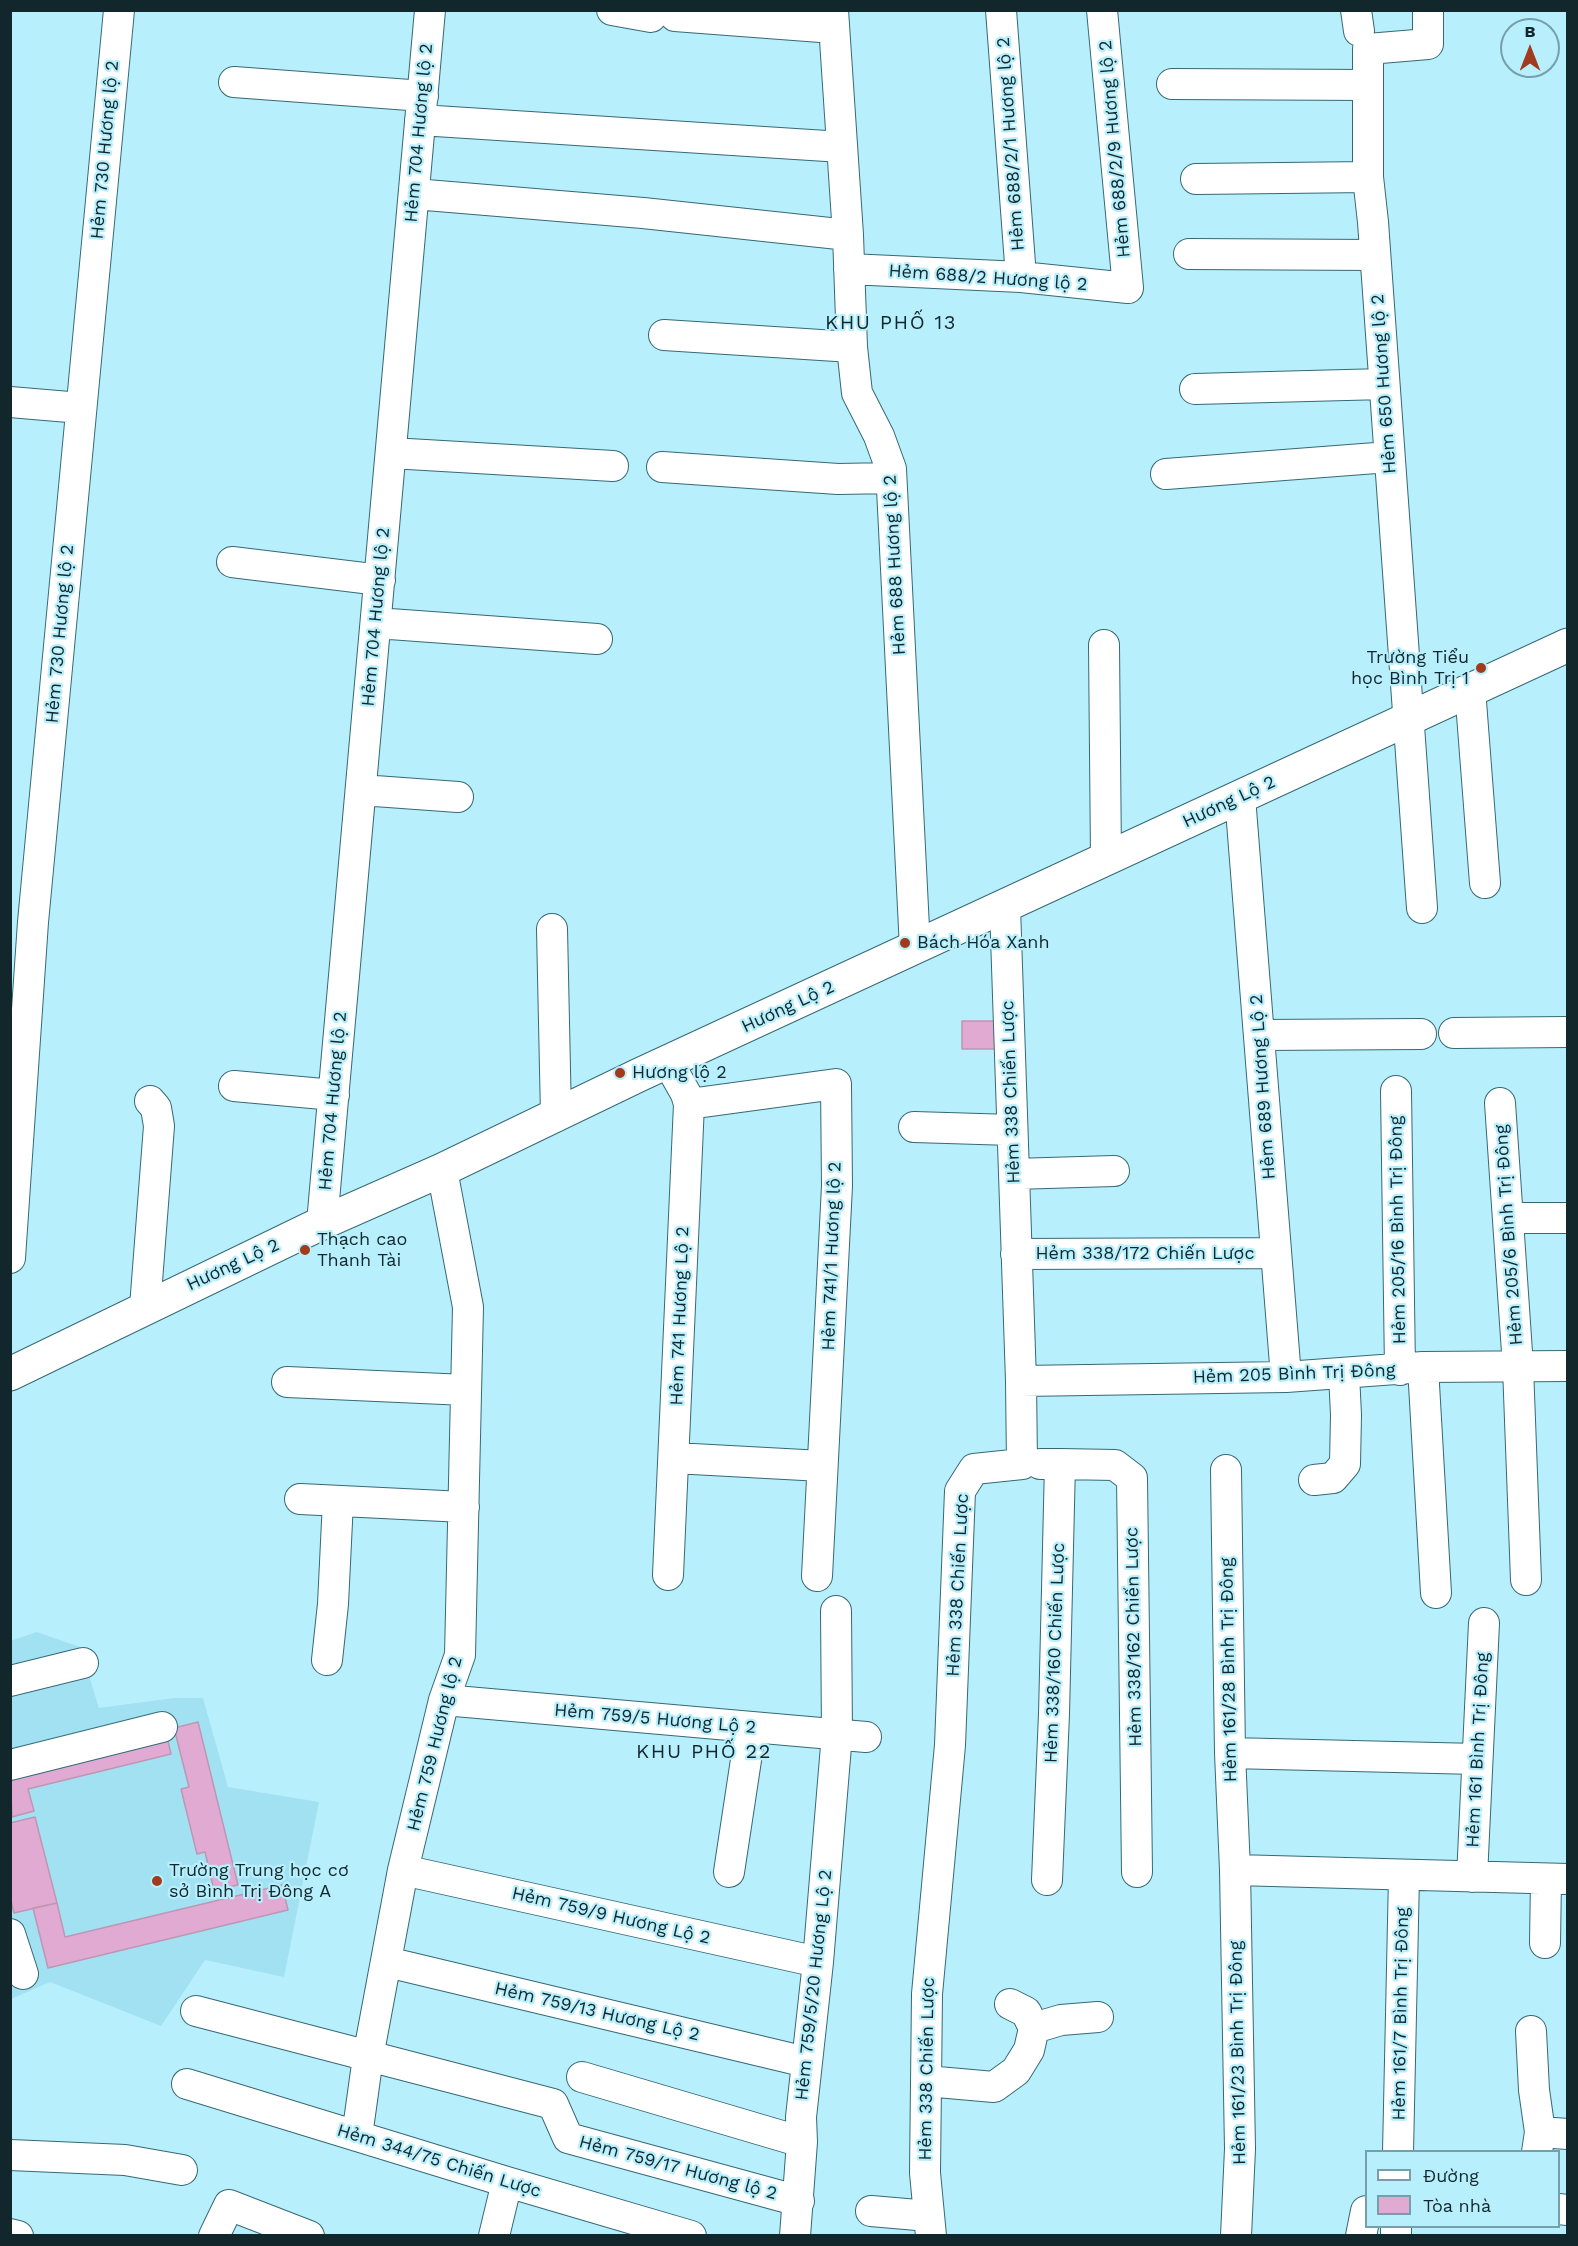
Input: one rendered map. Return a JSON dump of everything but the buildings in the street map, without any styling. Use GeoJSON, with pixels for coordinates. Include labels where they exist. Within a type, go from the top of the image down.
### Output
{"type":"FeatureCollection","features":[{"type":"Feature","properties":{"kind":"main road","name":"Hương Lộ 2"},"geometry":{"type":"LineString","coordinates":[[10,1374],[322,1223],[442,1170],[668,1062],[1568,645]]}},
{"type":"Feature","properties":{"kind":"street","name":"Hẻm 730 Hương lộ 2"},"geometry":{"type":"LineString","coordinates":[[10,1258],[22,922],[81,408],[118,10]]}},
{"type":"Feature","properties":{"kind":"street","name":"Hẻm 704 Hương lộ 2"},"geometry":{"type":"LineString","coordinates":[[322,1223],[430,10]]}},
{"type":"Feature","properties":{"kind":"street"},"geometry":{"type":"LineString","coordinates":[[612,10],[663,16],[834,19]]}},
{"type":"Feature","properties":{"kind":"street","name":"Hẻm 688/2/1 Hương lộ 2"},"geometry":{"type":"LineString","coordinates":[[1001,10],[1021,277]]}},
{"type":"Feature","properties":{"kind":"street","name":"Hẻm 688/2/9 Hương lộ 2"},"geometry":{"type":"LineString","coordinates":[[1102,10],[1128,288]]}},
{"type":"Feature","properties":{"kind":"street"},"geometry":{"type":"LineString","coordinates":[[1361,30],[1428,44],[1428,10]]}},
{"type":"Feature","properties":{"kind":"street","name":"Hẻm 688 Hương lộ 2"},"geometry":{"type":"LineString","coordinates":[[834,19],[848,235],[852,347],[857,393],[879,436],[891,469],[915,948]]}},
{"type":"Feature","properties":{"kind":"street","name":"Hẻm 650 Hương lộ 2"},"geometry":{"type":"LineString","coordinates":[[1361,30],[1368,85],[1368,177],[1422,908]]}},
{"type":"Feature","properties":{"kind":"street"},"geometry":{"type":"LineString","coordinates":[[234,82],[422,108],[842,147]]}},
{"type":"Feature","properties":{"kind":"street"},"geometry":{"type":"LineString","coordinates":[[1172,84],[1368,85]]}},
{"type":"Feature","properties":{"kind":"street"},"geometry":{"type":"LineString","coordinates":[[1196,179],[1368,177]]}},
{"type":"Feature","properties":{"kind":"street"},"geometry":{"type":"LineString","coordinates":[[414,194],[643,213],[848,235]]}},
{"type":"Feature","properties":{"kind":"street"},"geometry":{"type":"LineString","coordinates":[[1190,254],[1375,255]]}},
{"type":"Feature","properties":{"kind":"street","name":"Hẻm 688/2 Hương lộ 2"},"geometry":{"type":"LineString","coordinates":[[849,269],[1021,277],[1128,288]]}},
{"type":"Feature","properties":{"kind":"street"},"geometry":{"type":"LineString","coordinates":[[664,335],[852,347]]}},
{"type":"Feature","properties":{"kind":"street"},"geometry":{"type":"LineString","coordinates":[[1195,389],[1384,384]]}},
{"type":"Feature","properties":{"kind":"street"},"geometry":{"type":"LineString","coordinates":[[10,402],[81,408]]}},
{"type":"Feature","properties":{"kind":"street"},"geometry":{"type":"LineString","coordinates":[[391,453],[613,466]]}},
{"type":"Feature","properties":{"kind":"street"},"geometry":{"type":"LineString","coordinates":[[1166,474],[1389,457]]}},
{"type":"Feature","properties":{"kind":"street"},"geometry":{"type":"LineString","coordinates":[[662,467],[838,479],[891,478]]}},
{"type":"Feature","properties":{"kind":"street"},"geometry":{"type":"LineString","coordinates":[[232,562],[380,580]]}},
{"type":"Feature","properties":{"kind":"street"},"geometry":{"type":"LineString","coordinates":[[376,623],[597,639]]}},
{"type":"Feature","properties":{"kind":"street"},"geometry":{"type":"LineString","coordinates":[[1104,645],[1107,859]]}},
{"type":"Feature","properties":{"kind":"street"},"geometry":{"type":"LineString","coordinates":[[1470,689],[1485,883]]}},
{"type":"Feature","properties":{"kind":"street"},"geometry":{"type":"LineString","coordinates":[[361,790],[458,797]]}},
{"type":"Feature","properties":{"kind":"street","name":"Hẻm 689 Hương Lộ 2"},"geometry":{"type":"LineString","coordinates":[[1240,797],[1260,1035],[1274,1253],[1286,1377]]}},
{"type":"Feature","properties":{"kind":"street","name":"Hẻm 338 Chiến Lược"},"geometry":{"type":"LineString","coordinates":[[930,2226],[925,2173],[927,1994],[950,1745],[960,1491],[974,1469],[1022,1464],[1005,907]]}},
{"type":"Feature","properties":{"kind":"street"},"geometry":{"type":"LineString","coordinates":[[552,929],[556,1116]]}},
{"type":"Feature","properties":{"kind":"street"},"geometry":{"type":"LineString","coordinates":[[1454,1033],[1568,1032]]}},
{"type":"Feature","properties":{"kind":"street"},"geometry":{"type":"LineString","coordinates":[[1260,1035],[1421,1034]]}},
{"type":"Feature","properties":{"kind":"street","name":"Hẻm 741 Hương Lộ 2"},"geometry":{"type":"LineString","coordinates":[[668,1062],[689,1104],[668,1575]]}},
{"type":"Feature","properties":{"kind":"street","name":"Hẻm 741/1 Hương lộ 2"},"geometry":{"type":"LineString","coordinates":[[689,1104],[836,1084],[837,1186],[817,1576]]}},
{"type":"Feature","properties":{"kind":"street"},"geometry":{"type":"LineString","coordinates":[[234,1086],[334,1095]]}},
{"type":"Feature","properties":{"kind":"street","name":"Hẻm 205/16 Bình Trị Đông"},"geometry":{"type":"LineString","coordinates":[[1396,1091],[1412,1369],[1437,1593]]}},
{"type":"Feature","properties":{"kind":"street"},"geometry":{"type":"LineString","coordinates":[[145,1307],[159,1126],[156,1108],[150,1101]]}},
{"type":"Feature","properties":{"kind":"street","name":"Hẻm 205/6 Bình Trị Đông"},"geometry":{"type":"LineString","coordinates":[[1500,1103],[1518,1367],[1526,1580]]}},
{"type":"Feature","properties":{"kind":"street"},"geometry":{"type":"LineString","coordinates":[[914,1127],[1012,1130]]}},
{"type":"Feature","properties":{"kind":"street","name":"Hẻm 759 Hương lộ 2"},"geometry":{"type":"LineString","coordinates":[[357,2136],[368,2057],[403,1870],[444,1700],[460,1655],[468,1307],[442,1170]]}},
{"type":"Feature","properties":{"kind":"street"},"geometry":{"type":"LineString","coordinates":[[1014,1174],[1114,1172]]}},
{"type":"Feature","properties":{"kind":"street"},"geometry":{"type":"LineString","coordinates":[[1508,1218],[1568,1218]]}},
{"type":"Feature","properties":{"kind":"street","name":"Hẻm 338/172 Chiến Lược"},"geometry":{"type":"LineString","coordinates":[[1016,1254],[1274,1253]]}},
{"type":"Feature","properties":{"kind":"street","name":"Hẻm 205 Bình Trị Đông"},"geometry":{"type":"LineString","coordinates":[[1021,1381],[1286,1377],[1412,1369],[1568,1366]]}},
{"type":"Feature","properties":{"kind":"street"},"geometry":{"type":"LineString","coordinates":[[1314,1480],[1333,1478],[1345,1464],[1344,1374]]}},
{"type":"Feature","properties":{"kind":"street"},"geometry":{"type":"LineString","coordinates":[[287,1382],[466,1390]]}},
{"type":"Feature","properties":{"kind":"street"},"geometry":{"type":"LineString","coordinates":[[674,1458],[822,1466]]}},
{"type":"Feature","properties":{"kind":"street"},"geometry":{"type":"LineString","coordinates":[[1022,1464],[1060,1464]]}},
{"type":"Feature","properties":{"kind":"street","name":"Hẻm 338/162 Chiến Lược"},"geometry":{"type":"LineString","coordinates":[[1060,1464],[1114,1465],[1132,1478],[1137,1872]]}},
{"type":"Feature","properties":{"kind":"street","name":"Hẻm 338/160 Chiến Lược"},"geometry":{"type":"LineString","coordinates":[[1047,1880],[1054,1734],[1060,1464]]}},
{"type":"Feature","properties":{"kind":"street","name":"Hẻm 161/28 Bình Trị Đông"},"geometry":{"type":"LineString","coordinates":[[1226,1470],[1230,1753],[1235,1870]]}},
{"type":"Feature","properties":{"kind":"street"},"geometry":{"type":"LineString","coordinates":[[300,1499],[464,1507]]}},
{"type":"Feature","properties":{"kind":"street"},"geometry":{"type":"LineString","coordinates":[[327,1660],[333,1604],[338,1501]]}},
{"type":"Feature","properties":{"kind":"street"},"geometry":{"type":"LineString","coordinates":[[836,1611],[837,1734]]}},
{"type":"Feature","properties":{"kind":"street","name":"Hẻm 161 Bình Trị Đông"},"geometry":{"type":"LineString","coordinates":[[1472,1877],[1484,1623]]}},
{"type":"Feature","properties":{"kind":"street"},"geometry":{"type":"LineString","coordinates":[[10,1681],[83,1663]]}},
{"type":"Feature","properties":{"kind":"street","name":"Hẻm 759/5 Hương Lộ 2"},"geometry":{"type":"LineString","coordinates":[[444,1700],[866,1737]]}},
{"type":"Feature","properties":{"kind":"street"},"geometry":{"type":"LineString","coordinates":[[10,1764],[162,1727]]}},
{"type":"Feature","properties":{"kind":"street"},"geometry":{"type":"LineString","coordinates":[[729,1872],[751,1727]]}},
{"type":"Feature","properties":{"kind":"street","name":"Hẻm 759/5/20 Hương Lộ 2"},"geometry":{"type":"LineString","coordinates":[[795,2235],[802,2142],[801,2117],[818,1962],[837,1734]]}},
{"type":"Feature","properties":{"kind":"street"},"geometry":{"type":"LineString","coordinates":[[1230,1753],[1477,1759]]}},
{"type":"Feature","properties":{"kind":"street","name":"Hẻm 759/9 Hương Lộ 2"},"geometry":{"type":"LineString","coordinates":[[403,1870],[818,1962]]}},
{"type":"Feature","properties":{"kind":"street"},"geometry":{"type":"LineString","coordinates":[[1235,1870],[1557,1879],[1545,1943]]}},
{"type":"Feature","properties":{"kind":"street","name":"Hẻm 161/23 Bình Trị Đông"},"geometry":{"type":"LineString","coordinates":[[1235,1870],[1240,2149],[1236,2235]]}},
{"type":"Feature","properties":{"kind":"street","name":"Hẻm 161/7 Bình Trị Đông"},"geometry":{"type":"LineString","coordinates":[[1398,2150],[1404,1876]]}},
{"type":"Feature","properties":{"kind":"street"},"geometry":{"type":"LineString","coordinates":[[10,1934],[23,1974]]}},
{"type":"Feature","properties":{"kind":"street","name":"Hẻm 759/13 Hương Lộ 2"},"geometry":{"type":"LineString","coordinates":[[387,1962],[806,2062]]}},
{"type":"Feature","properties":{"kind":"street"},"geometry":{"type":"LineString","coordinates":[[926,2081],[994,2087],[1016,2071],[1029,2050],[1034,2028],[1026,2012],[1010,2004]]}},
{"type":"Feature","properties":{"kind":"street"},"geometry":{"type":"LineString","coordinates":[[196,2011],[368,2057]]}},
{"type":"Feature","properties":{"kind":"street"},"geometry":{"type":"LineString","coordinates":[[1034,2028],[1061,2020],[1098,2017]]}},
{"type":"Feature","properties":{"kind":"street"},"geometry":{"type":"LineString","coordinates":[[1531,2031],[1534,2090],[1548,2139]]}},
{"type":"Feature","properties":{"kind":"street","name":"Hẻm 759/17 Hương lộ 2"},"geometry":{"type":"LineString","coordinates":[[368,2057],[553,2104],[568,2138],[799,2200]]}},
{"type":"Feature","properties":{"kind":"street"},"geometry":{"type":"LineString","coordinates":[[582,2077],[802,2142]]}},
{"type":"Feature","properties":{"kind":"street","name":"Hẻm 344/75 Chiến Lược"},"geometry":{"type":"LineString","coordinates":[[187,2084],[507,2182],[691,2235]]}},
{"type":"Feature","properties":{"kind":"street"},"geometry":{"type":"LineString","coordinates":[[10,2155],[125,2160],[182,2170]]}},
{"type":"Feature","properties":{"kind":"street"},"geometry":{"type":"LineString","coordinates":[[494,2235],[507,2182]]}},
{"type":"Feature","properties":{"kind":"street"},"geometry":{"type":"LineString","coordinates":[[214,2235],[229,2205],[309,2235]]}},
{"type":"Feature","properties":{"kind":"street"},"geometry":{"type":"LineString","coordinates":[[871,2216],[930,2226]]}},
{"type":"Feature","properties":{"kind":"street"},"geometry":{"type":"LineString","coordinates":[[1361,2235],[1365,2216]]}},
{"type":"Feature","properties":{"kind":"street"},"geometry":{"type":"LineString","coordinates":[[10,2234],[18,2235]]}},
{"type":"Feature","properties":{"kind":"shaded area","name":"Trường Trung học cơ sở Bình Trị Đông A"},"geometry":{"type":"Polygon","coordinates":[[[37,1632],[80,1647],[99,1708],[174,1698],[203,1698],[228,1787],[319,1802],[284,1977],[205,1960],[161,2026],[50,1982],[11,1999],[10,1641],[37,1632]]]}},
{"type":"Feature","properties":{"kind":"place","name":"Trường Tiểu học Bình Trị 1"},"geometry":{"type":"Point","coordinates":[1481,668]}},
{"type":"Feature","properties":{"kind":"place","name":"Bách Hóa Xanh"},"geometry":{"type":"Point","coordinates":[905,943]}},
{"type":"Feature","properties":{"kind":"place","name":"Hương lộ 2"},"geometry":{"type":"Point","coordinates":[620,1073]}},
{"type":"Feature","properties":{"kind":"place","name":"Thạch cao Thanh Tài"},"geometry":{"type":"Point","coordinates":[305,1250]}},
{"type":"Feature","properties":{"kind":"place","name":"Trường Trung học cơ sở Bình Trị Đông A"},"geometry":{"type":"Point","coordinates":[157,1881]}},
{"type":"Feature","properties":{"kind":"district","name":"KHU PHỐ 13"},"geometry":{"type":"Point","coordinates":[891,323]}},
{"type":"Feature","properties":{"kind":"district","name":"KHU PHỐ 22"},"geometry":{"type":"Point","coordinates":[704,1752]}}]}
